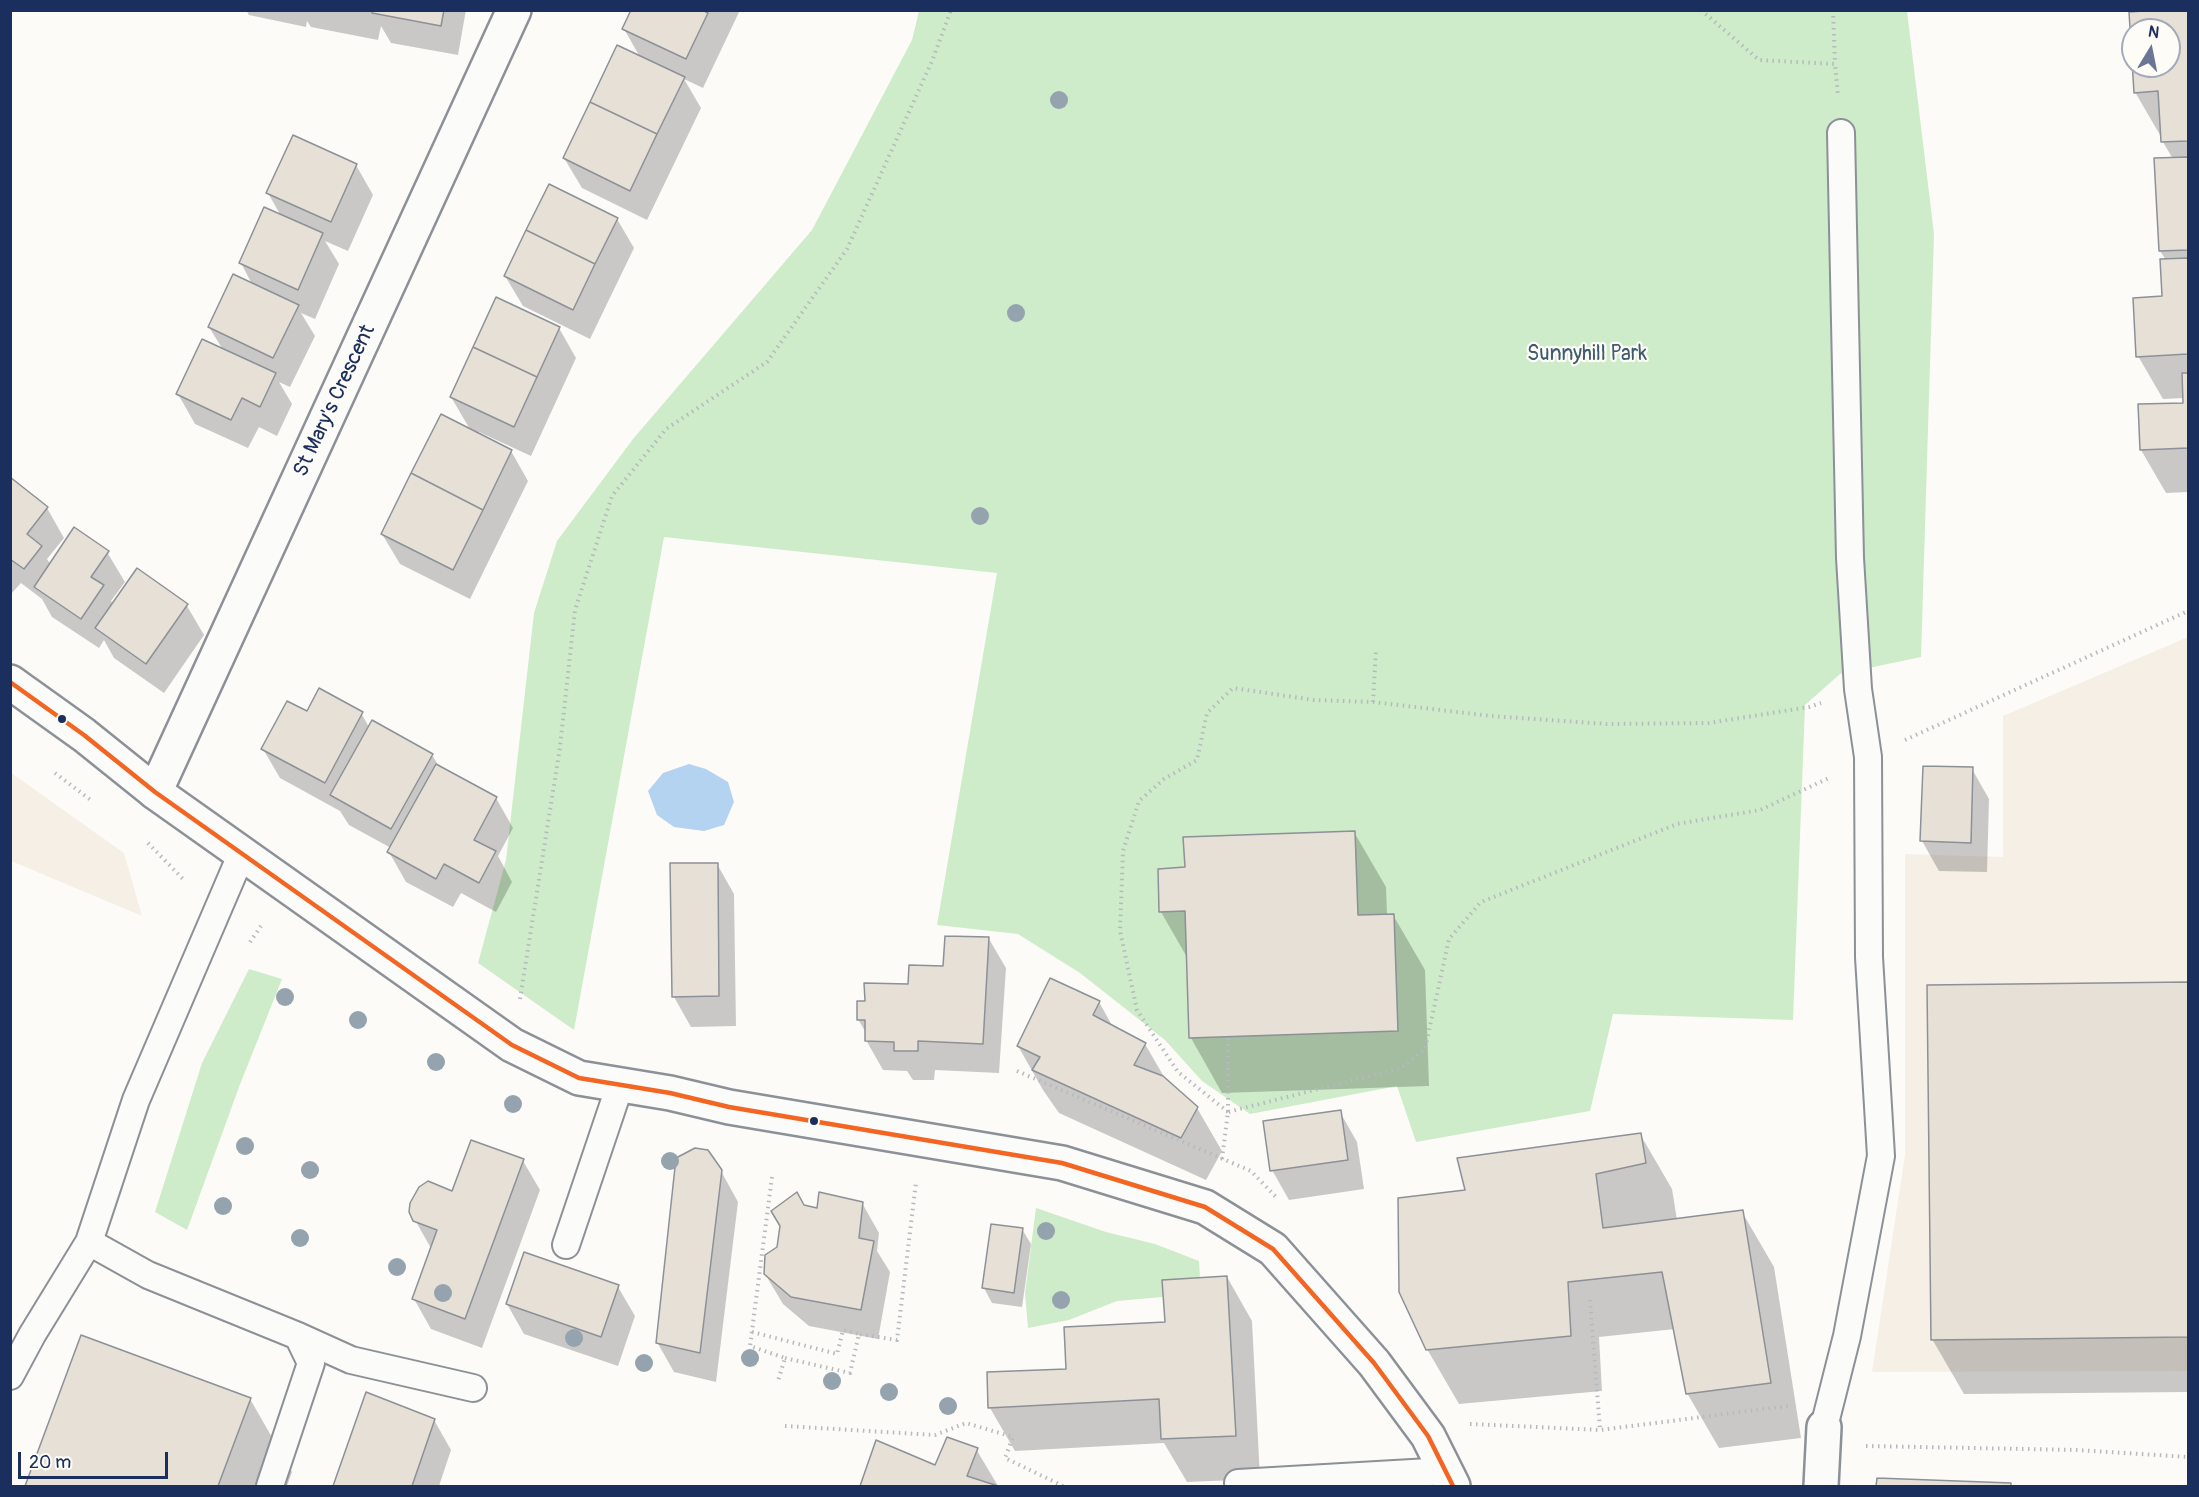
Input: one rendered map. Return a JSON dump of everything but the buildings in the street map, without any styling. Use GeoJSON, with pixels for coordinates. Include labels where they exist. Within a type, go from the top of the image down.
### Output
{"type":"FeatureCollection","features":[{"type":"Feature","properties":{"kind":"street","name":"St Mary's Crescent"},"geometry":{"type":"LineString","coordinates":[[155,792],[514,10]]}},
{"type":"Feature","properties":{"kind":"street"},"geometry":{"type":"LineString","coordinates":[[10,682],[84,735],[155,792],[512,1045],[579,1078],[670,1093],[702,1102],[753,1111],[1062,1163],[1205,1207],[1273,1249],[1374,1362],[1428,1436],[1450,1479]]}},
{"type":"Feature","properties":{"kind":"street"},"geometry":{"type":"LineString","coordinates":[[1821,1486],[1824,1427]]}},
{"type":"Feature","properties":{"kind":"lane"},"geometry":{"type":"LineString","coordinates":[[1824,1427],[1848,1336],[1881,1156],[1869,957],[1868,757],[1858,689],[1850,558],[1841,133]]}},
{"type":"Feature","properties":{"kind":"lane"},"geometry":{"type":"LineString","coordinates":[[10,1376],[89,1242],[136,1100],[242,853]]}},
{"type":"Feature","properties":{"kind":"lane"},"geometry":{"type":"LineString","coordinates":[[566,1245],[620,1085]]}},
{"type":"Feature","properties":{"kind":"lane"},"geometry":{"type":"LineString","coordinates":[[89,1242],[148,1275],[351,1360],[473,1389]]}},
{"type":"Feature","properties":{"kind":"lane"},"geometry":{"type":"LineString","coordinates":[[270,1486],[310,1363],[298,1336]]}},
{"type":"Feature","properties":{"kind":"lane"},"geometry":{"type":"LineString","coordinates":[[1238,1483],[1450,1479]]}},
{"type":"Feature","properties":{"kind":"path"},"geometry":{"type":"LineString","coordinates":[[512,1045],[560,747],[575,610],[612,496],[666,429],[767,362],[847,249],[932,61],[951,10]]}},
{"type":"Feature","properties":{"kind":"path"},"geometry":{"type":"LineString","coordinates":[[1701,10],[1759,60],[1835,64]]}},
{"type":"Feature","properties":{"kind":"path"},"geometry":{"type":"LineString","coordinates":[[1833,10],[1841,133]]}},
{"type":"Feature","properties":{"kind":"path"},"geometry":{"type":"LineString","coordinates":[[1228,1112],[1401,1068],[1425,1049],[1449,939],[1481,902],[1677,824],[1760,810],[1846,770],[1868,757],[2188,611]]}},
{"type":"Feature","properties":{"kind":"path"},"geometry":{"type":"LineString","coordinates":[[1373,702],[1376,650]]}},
{"type":"Feature","properties":{"kind":"path"},"geometry":{"type":"LineString","coordinates":[[1228,1112],[1178,1072],[1137,1010],[1120,931],[1123,851],[1138,801],[1164,779],[1197,760],[1207,713],[1233,688],[1314,700],[1373,702],[1491,716],[1607,724],[1709,723],[1809,707],[1858,689]]}},
{"type":"Feature","properties":{"kind":"path"},"geometry":{"type":"LineString","coordinates":[[1222,1159],[1228,1112],[1228,1038]]}},
{"type":"Feature","properties":{"kind":"path"},"geometry":{"type":"LineString","coordinates":[[1017,1071],[1251,1171],[1282,1203]]}},
{"type":"Feature","properties":{"kind":"path"},"geometry":{"type":"LineString","coordinates":[[772,1177],[750,1346],[785,1358],[850,1373],[859,1334]]}},
{"type":"Feature","properties":{"kind":"path"},"geometry":{"type":"LineString","coordinates":[[752,1332],[837,1354],[843,1330],[897,1340],[917,1179]]}},
{"type":"Feature","properties":{"kind":"path"},"geometry":{"type":"LineString","coordinates":[[1590,1300],[1600,1430]]}},
{"type":"Feature","properties":{"kind":"path"},"geometry":{"type":"LineString","coordinates":[[778,1381],[785,1358]]}},
{"type":"Feature","properties":{"kind":"path"},"geometry":{"type":"LineString","coordinates":[[1463,1415],[1471,1425],[1600,1430],[1797,1405],[1824,1427],[1853,1446],[2078,1450],[2188,1457]]}},
{"type":"Feature","properties":{"kind":"path"},"geometry":{"type":"LineString","coordinates":[[785,1426],[935,1435],[966,1423],[1013,1437],[1005,1458],[1063,1486]]}},
{"type":"Feature","properties":{"kind":"shaded area"},"geometry":{"type":"Polygon","coordinates":[[[2188,637],[2188,1371],[1872,1372],[1905,1155],[1905,854],[2003,857],[2003,716],[2188,637]]]}},
{"type":"Feature","properties":{"kind":"shaded area"},"geometry":{"type":"Polygon","coordinates":[[[10,772],[124,853],[142,916],[11,861],[10,772]]]}},
{"type":"Feature","properties":{"kind":"green space","name":"Sunnyhill Park"},"geometry":{"type":"Polygon","coordinates":[[[919,11],[1907,11],[1934,234],[1921,657],[1840,674],[1805,705],[1793,1020],[1613,1014],[1590,1111],[1416,1142],[1397,1086],[1250,1114],[1202,1081],[1165,1040],[1080,973],[1018,934],[937,925],[997,573],[664,537],[574,1030],[478,963],[506,860],[534,613],[557,541],[633,439],[812,230],[912,40],[919,11]]]}},
{"type":"Feature","properties":{"kind":"green space"},"geometry":{"type":"Polygon","coordinates":[[[249,969],[282,979],[239,1087],[187,1230],[155,1212],[202,1063],[249,969]]]}},
{"type":"Feature","properties":{"kind":"green space"},"geometry":{"type":"Polygon","coordinates":[[[1036,1208],[1106,1232],[1155,1244],[1199,1261],[1200,1278],[1185,1295],[1117,1301],[1069,1320],[1028,1328],[1025,1293],[1036,1208]]]}},
{"type":"Feature","properties":{"kind":"water"},"geometry":{"type":"Polygon","coordinates":[[[689,764],[706,769],[728,782],[734,802],[724,825],[704,831],[674,827],[657,815],[648,791],[663,773],[689,764]]]}},
{"type":"Feature","properties":{"kind":"transit line"},"geometry":{"type":"LineString","coordinates":[[10,682],[84,735],[155,792],[512,1045],[579,1078],[670,1093],[729,1107],[1062,1163],[1205,1207],[1273,1249],[1374,1363],[1428,1436],[1453,1486]]}}]}
